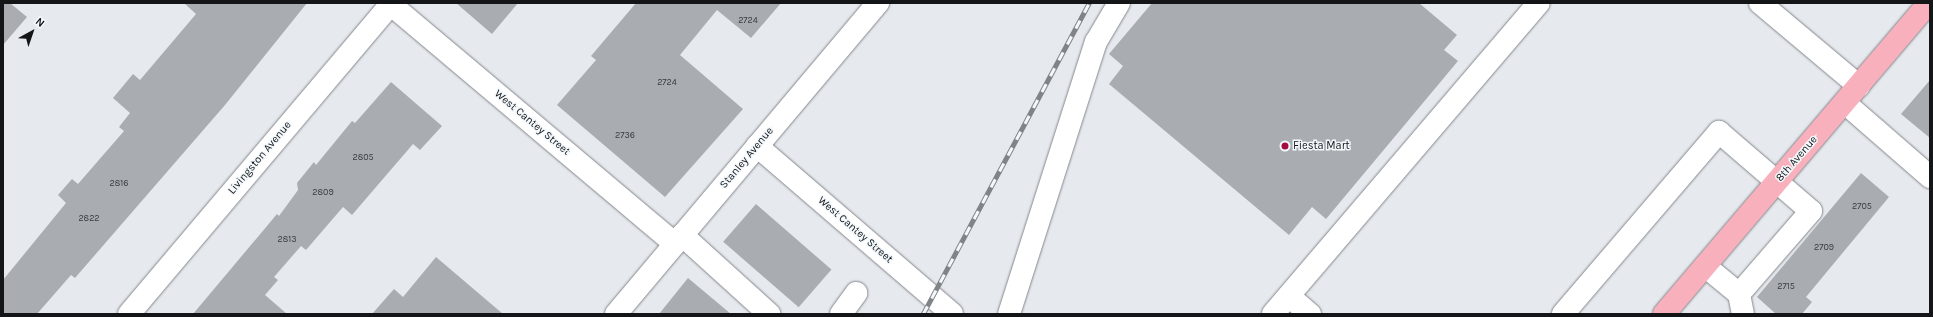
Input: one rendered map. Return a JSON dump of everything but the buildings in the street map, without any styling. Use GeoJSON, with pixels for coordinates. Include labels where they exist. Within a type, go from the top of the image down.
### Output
{"type":"FeatureCollection","features":[{"type":"Feature","properties":{"kind":"main road","name":"8th Avenue"},"geometry":{"type":"LineString","coordinates":[[1664,314],[1928,7]]}},
{"type":"Feature","properties":{"kind":"street","name":"Stanley Avenue"},"geometry":{"type":"LineString","coordinates":[[616,314],[878,3]]}},
{"type":"Feature","properties":{"kind":"street"},"geometry":{"type":"LineString","coordinates":[[1009,314],[1096,42],[1119,3]]}},
{"type":"Feature","properties":{"kind":"street"},"geometry":{"type":"LineString","coordinates":[[1273,314],[1539,3]]}},
{"type":"Feature","properties":{"kind":"street"},"geometry":{"type":"LineString","coordinates":[[1760,3],[1860,86]]}},
{"type":"Feature","properties":{"kind":"street","name":"West Cantey Street"},"geometry":{"type":"LineString","coordinates":[[391,4],[769,314]]}},
{"type":"Feature","properties":{"kind":"street","name":"Livingston Avenue"},"geometry":{"type":"LineString","coordinates":[[129,314],[391,4]]}},
{"type":"Feature","properties":{"kind":"street"},"geometry":{"type":"LineString","coordinates":[[1845,103],[1930,177]]}},
{"type":"Feature","properties":{"kind":"street"},"geometry":{"type":"LineString","coordinates":[[1563,314],[1719,132],[1811,211],[1741,304],[1705,266]]}},
{"type":"Feature","properties":{"kind":"street","name":"West Cantey Street"},"geometry":{"type":"LineString","coordinates":[[757,146],[952,314]]}},
{"type":"Feature","properties":{"kind":"street"},"geometry":{"type":"LineString","coordinates":[[841,314],[856,293]]}},
{"type":"Feature","properties":{"kind":"street"},"geometry":{"type":"LineString","coordinates":[[1289,296],[1310,314]]}},
{"type":"Feature","properties":{"kind":"railway"},"geometry":{"type":"LineString","coordinates":[[923,314],[1089,3]]}},
{"type":"Feature","properties":{"kind":"place","name":"Fiesta Mart"},"geometry":{"type":"Point","coordinates":[1285,146]}}]}
